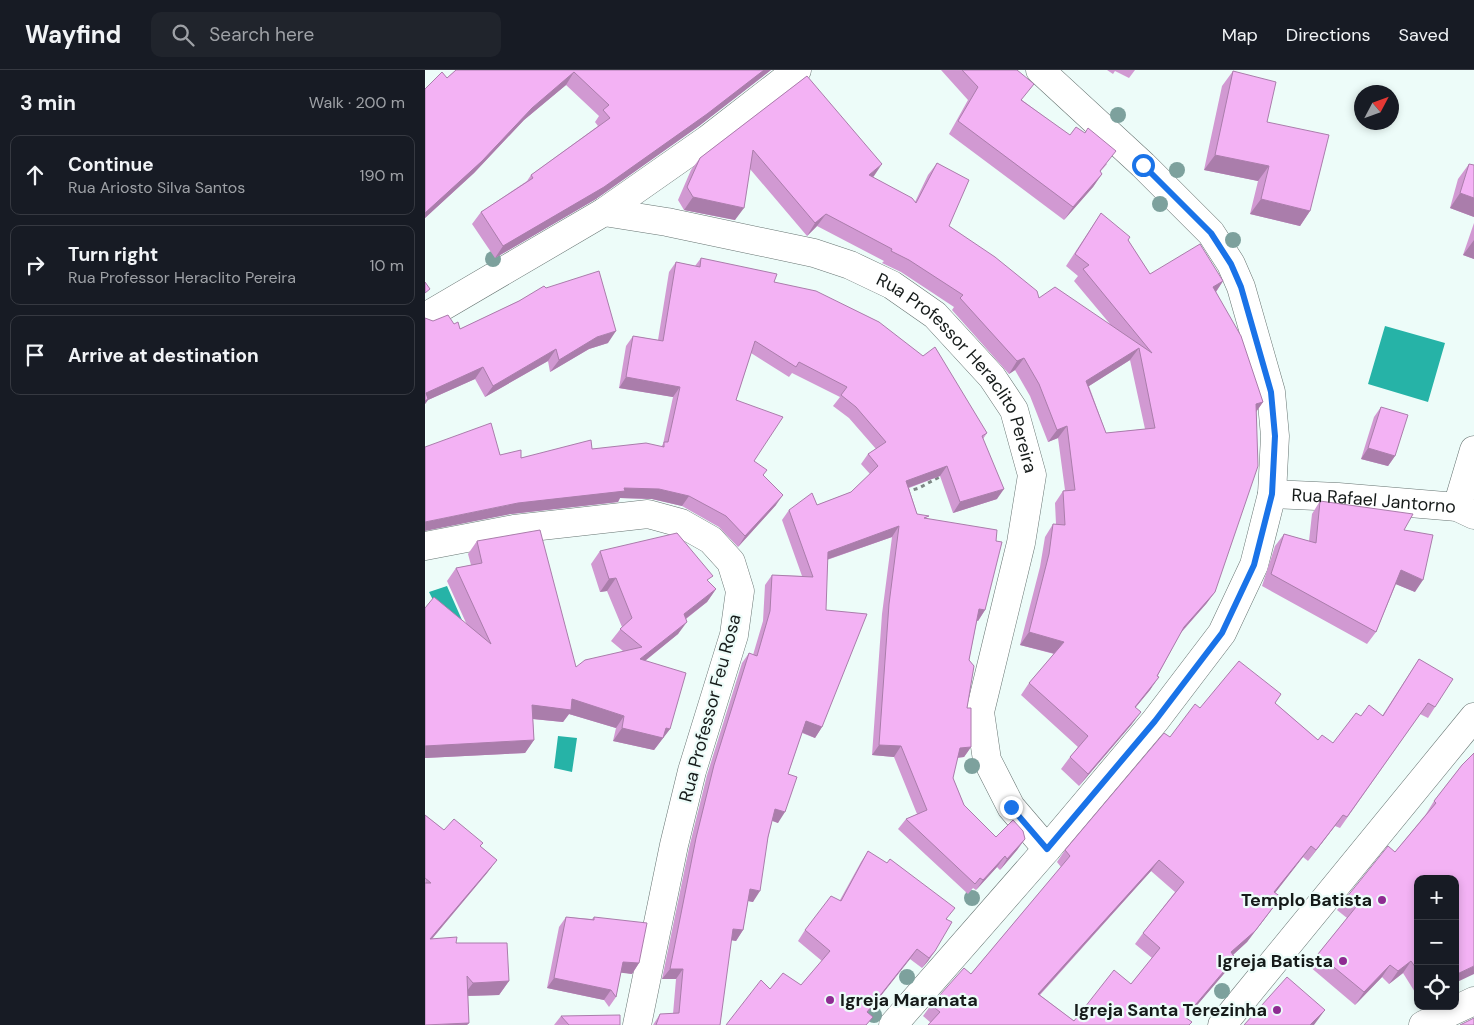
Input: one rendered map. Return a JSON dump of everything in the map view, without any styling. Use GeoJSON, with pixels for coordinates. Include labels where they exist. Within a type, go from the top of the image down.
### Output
{"type":"FeatureCollection","features":[{"type":"Feature","properties":{"kind":"street"},"geometry":{"type":"LineString","coordinates":[[425,317],[604,212],[709,139],[797,70]]}},
{"type":"Feature","properties":{"kind":"street"},"geometry":{"type":"LineString","coordinates":[[893,1025],[1047,849],[1155,721],[1222,633],[1254,565],[1272,494],[1275,436],[1271,392],[1241,287],[1231,264],[1211,233],[1143,165],[1040,70]]}},
{"type":"Feature","properties":{"kind":"street","name":"Rua Professor Heraclito Pereira"},"geometry":{"type":"LineString","coordinates":[[604,212],[667,222],[814,253],[850,265],[892,285],[935,315],[992,377],[1014,410],[1032,475],[1021,543],[995,642],[980,712],[987,760],[1011,807],[1047,849]]}},
{"type":"Feature","properties":{"kind":"street"},"geometry":{"type":"LineString","coordinates":[[1465,511],[1474,450]]}},
{"type":"Feature","properties":{"kind":"street","name":"Rua Rafael Jantorno"},"geometry":{"type":"LineString","coordinates":[[1272,494],[1338,497],[1465,511]]}},
{"type":"Feature","properties":{"kind":"street","name":"Rua Professor Feu Rosa"},"geometry":{"type":"LineString","coordinates":[[425,546],[523,528],[648,514],[681,523],[711,540],[731,562],[740,591],[734,635],[707,719],[673,845],[637,1025]]}},
{"type":"Feature","properties":{"kind":"street"},"geometry":{"type":"LineString","coordinates":[[1222,1025],[1474,717]]}},
{"type":"Feature","properties":{"kind":"street"},"geometry":{"type":"LineString","coordinates":[[1423,1025],[1474,1001]]}},
{"type":"Feature","properties":{"kind":"path"},"geometry":{"type":"LineString","coordinates":[[901,494],[919,488],[949,473]]}},
{"type":"Feature","properties":{"kind":"water"},"geometry":{"type":"Polygon","coordinates":[[[1385,326],[1445,343],[1428,402],[1368,384],[1385,326]]]}},
{"type":"Feature","properties":{"kind":"water"},"geometry":{"type":"Polygon","coordinates":[[[447,586],[462,620],[456,623],[444,622],[429,592],[447,586]]]}},
{"type":"Feature","properties":{"kind":"water"},"geometry":{"type":"Polygon","coordinates":[[[558,736],[577,738],[572,772],[554,768],[558,736]]]}},
{"type":"Feature","properties":{"kind":"building"},"geometry":{"type":"Polygon","coordinates":[[[456,70],[764,70],[707,114],[604,187],[503,246],[481,212],[533,178],[531,175],[610,118],[603,110],[609,105],[574,72],[532,108],[482,161],[425,213],[425,89],[442,72],[447,78],[456,70]]]}},
{"type":"Feature","properties":{"kind":"building"},"geometry":{"type":"Polygon","coordinates":[[[962,70],[1017,70],[1034,84],[1021,100],[1070,135],[1076,127],[1085,133],[1088,128],[1116,151],[1100,171],[1102,174],[1073,207],[958,121],[978,87],[962,70]]]}},
{"type":"Feature","properties":{"kind":"building"},"geometry":{"type":"Polygon","coordinates":[[[1233,71],[1276,82],[1267,122],[1329,135],[1310,211],[1261,199],[1269,166],[1215,155],[1233,71]]]}},
{"type":"Feature","properties":{"kind":"building"},"geometry":{"type":"Polygon","coordinates":[[[807,76],[882,164],[869,175],[912,198],[916,203],[937,163],[969,180],[949,226],[995,257],[1037,291],[1039,298],[1055,287],[1152,353],[1083,269],[1089,265],[1075,254],[1101,213],[1130,237],[1128,240],[1150,274],[1200,244],[1223,281],[1213,287],[1241,336],[1263,402],[1256,404],[1258,466],[1215,592],[1184,627],[1157,676],[1159,677],[1135,707],[1141,712],[1088,774],[1070,757],[1088,736],[1029,683],[1064,642],[1029,632],[1049,554],[1053,524],[1065,525],[1063,491],[1075,490],[1067,426],[1057,430],[1039,384],[1024,358],[1017,361],[960,298],[963,295],[909,260],[891,251],[892,249],[826,214],[815,223],[753,150],[744,208],[693,197],[687,187],[700,158],[807,76]],[[1139,348],[1086,381],[1106,433],[1155,428],[1139,348]]]}},
{"type":"Feature","properties":{"kind":"building"},"geometry":{"type":"Polygon","coordinates":[[[1469,164],[1474,165],[1474,198],[1460,193],[1469,164]]]}},
{"type":"Feature","properties":{"kind":"building"},"geometry":{"type":"Polygon","coordinates":[[[701,258],[777,274],[774,282],[816,291],[879,322],[923,356],[935,347],[987,433],[982,436],[1004,489],[960,502],[947,466],[906,481],[917,514],[929,516],[924,518],[997,530],[996,541],[1002,542],[985,610],[979,609],[969,660],[974,666],[967,708],[971,708],[971,747],[960,748],[953,778],[964,805],[996,837],[1013,820],[1023,831],[1025,839],[1007,859],[1005,856],[983,880],[980,878],[975,884],[906,819],[927,810],[901,746],[879,745],[889,604],[899,526],[828,552],[826,610],[867,614],[822,727],[806,721],[788,774],[797,777],[785,812],[775,809],[768,837],[760,891],[750,889],[743,930],[733,929],[720,1025],[656,1025],[660,1014],[679,1013],[683,969],[670,969],[696,838],[714,765],[749,653],[757,656],[770,611],[772,575],[813,577],[789,510],[812,493],[817,505],[851,492],[878,466],[868,454],[886,442],[856,407],[841,395],[847,387],[799,362],[796,367],[755,341],[736,400],[783,417],[754,461],[767,470],[763,475],[783,495],[745,536],[726,516],[689,496],[659,489],[624,488],[625,491],[518,503],[425,522],[425,447],[491,423],[500,455],[521,450],[521,458],[591,440],[592,449],[646,443],[664,447],[664,442],[668,442],[680,387],[626,377],[633,336],[663,341],[676,262],[700,267],[701,258]]]}},
{"type":"Feature","properties":{"kind":"building"},"geometry":{"type":"Polygon","coordinates":[[[599,271],[616,331],[597,337],[559,360],[556,349],[493,386],[483,367],[426,393],[428,399],[425,401],[425,318],[433,321],[448,315],[454,324],[458,322],[460,329],[519,301],[544,286],[546,288],[599,271]]]}},
{"type":"Feature","properties":{"kind":"building"},"geometry":{"type":"Polygon","coordinates":[[[425,282],[430,289],[425,293],[425,282]]]}},
{"type":"Feature","properties":{"kind":"building"},"geometry":{"type":"Polygon","coordinates":[[[1381,407],[1408,415],[1395,456],[1368,448],[1381,407]]]}},
{"type":"Feature","properties":{"kind":"building"},"geometry":{"type":"Polygon","coordinates":[[[1320,501],[1413,514],[1404,530],[1433,535],[1423,580],[1401,570],[1376,632],[1271,574],[1284,534],[1316,543],[1320,501]]]}},
{"type":"Feature","properties":{"kind":"building"},"geometry":{"type":"Polygon","coordinates":[[[540,530],[576,667],[585,660],[642,647],[620,629],[632,618],[616,578],[609,579],[600,551],[677,533],[713,576],[707,580],[716,589],[684,614],[687,622],[640,659],[686,673],[670,729],[666,728],[663,738],[622,728],[624,716],[572,699],[571,710],[532,705],[534,740],[425,746],[425,608],[434,597],[491,644],[456,568],[482,563],[477,541],[540,530]]]}},
{"type":"Feature","properties":{"kind":"building"},"geometry":{"type":"Polygon","coordinates":[[[1419,659],[1453,679],[1435,707],[1428,703],[1347,817],[1343,815],[1316,850],[1311,846],[1274,892],[1281,897],[1255,931],[1231,952],[1235,958],[1185,1017],[1192,1022],[1189,1025],[928,1025],[940,1012],[931,1005],[964,968],[971,974],[1070,856],[1065,850],[1164,733],[1170,737],[1195,704],[1200,708],[1239,661],[1281,694],[1275,703],[1318,740],[1322,735],[1333,743],[1356,713],[1361,716],[1369,705],[1383,716],[1419,659]],[[1159,860],[1038,994],[1074,1021],[1114,970],[1131,984],[1160,948],[1143,933],[1184,882],[1159,860]]]}},
{"type":"Feature","properties":{"kind":"building"},"geometry":{"type":"Polygon","coordinates":[[[1474,753],[1474,966],[1459,973],[1459,875],[1414,875],[1414,965],[1411,961],[1398,971],[1390,965],[1364,992],[1318,954],[1356,907],[1346,898],[1388,846],[1395,852],[1436,803],[1434,801],[1462,765],[1474,753]]]}},
{"type":"Feature","properties":{"kind":"building"},"geometry":{"type":"Polygon","coordinates":[[[425,815],[444,830],[454,819],[483,843],[480,846],[497,860],[430,939],[457,937],[456,943],[507,943],[509,981],[473,983],[467,976],[469,1023],[425,1025],[425,883],[431,883],[425,878],[425,815]]]}},
{"type":"Feature","properties":{"kind":"building"},"geometry":{"type":"Polygon","coordinates":[[[868,851],[887,863],[890,859],[955,908],[946,919],[952,922],[935,951],[929,958],[917,949],[867,1012],[873,1017],[866,1025],[726,1025],[761,980],[770,989],[783,973],[801,985],[830,951],[805,930],[831,896],[841,901],[868,851]]]}},
{"type":"Feature","properties":{"kind":"building"},"geometry":{"type":"Polygon","coordinates":[[[566,917],[594,920],[594,917],[647,923],[639,963],[623,962],[616,997],[611,990],[554,978],[566,917]]]}},
{"type":"Feature","properties":{"kind":"building"},"geometry":{"type":"Polygon","coordinates":[[[1287,977],[1325,1010],[1310,1025],[1244,1025],[1287,977]]]}},
{"type":"Feature","properties":{"kind":"building"},"geometry":{"type":"Polygon","coordinates":[[[620,1015],[620,1025],[569,1025],[561,1016],[620,1015]]]}},
{"type":"Feature","properties":{"kind":"building"},"geometry":{"type":"Polygon","coordinates":[[[1474,1018],[1474,1025],[1460,1025],[1474,1018]]]}},
{"type":"Feature","properties":{"kind":"place","name":"Templo Batista"},"geometry":{"type":"Point","coordinates":[1382,900]}},
{"type":"Feature","properties":{"kind":"place","name":"Igreja Batista"},"geometry":{"type":"Point","coordinates":[1343,961]}},
{"type":"Feature","properties":{"kind":"place","name":"Igreja Maranata"},"geometry":{"type":"Point","coordinates":[830,1000]}},
{"type":"Feature","properties":{"kind":"place","name":"Igreja Santa Terezinha"},"geometry":{"type":"Point","coordinates":[1277,1010]}},
{"type":"Feature","properties":{"kind":"route"},"geometry":{"type":"LineString","coordinates":[[1011,807],[1047,849],[1155,721],[1222,633],[1254,565],[1272,494],[1275,436],[1271,392],[1241,287],[1231,264],[1211,233],[1143,165]]}}]}
